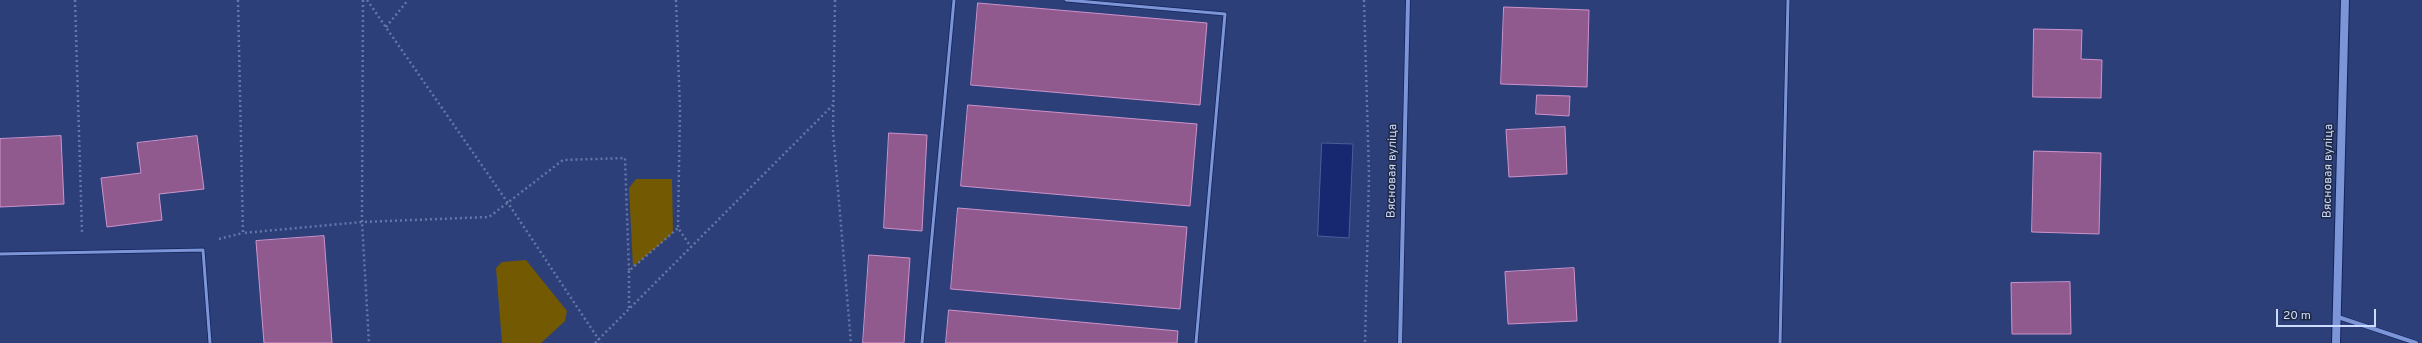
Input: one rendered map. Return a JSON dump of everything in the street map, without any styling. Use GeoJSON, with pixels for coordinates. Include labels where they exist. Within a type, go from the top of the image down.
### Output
{"type":"FeatureCollection","features":[{"type":"Feature","properties":{"kind":"street","name":"Вясновая вуліца"},"geometry":{"type":"LineString","coordinates":[[1400,343],[1408,0]]}},
{"type":"Feature","properties":{"kind":"street","name":"Вясновая вуліца"},"geometry":{"type":"LineString","coordinates":[[2336,343],[2338,317],[2345,0]]}},
{"type":"Feature","properties":{"kind":"street"},"geometry":{"type":"LineString","coordinates":[[2338,317],[2416,343]]}},
{"type":"Feature","properties":{"kind":"lane"},"geometry":{"type":"LineString","coordinates":[[922,343],[954,0]]}},
{"type":"Feature","properties":{"kind":"lane"},"geometry":{"type":"LineString","coordinates":[[1066,0],[1225,14],[1196,343]]}},
{"type":"Feature","properties":{"kind":"lane"},"geometry":{"type":"LineString","coordinates":[[1780,343],[1788,0]]}},
{"type":"Feature","properties":{"kind":"lane"},"geometry":{"type":"LineString","coordinates":[[0,254],[203,250],[210,343]]}},
{"type":"Feature","properties":{"kind":"path"},"geometry":{"type":"LineString","coordinates":[[75,0],[82,241]]}},
{"type":"Feature","properties":{"kind":"path"},"geometry":{"type":"LineString","coordinates":[[238,0],[243,233],[362,222],[489,217],[563,160],[625,158],[629,309]]}},
{"type":"Feature","properties":{"kind":"path"},"geometry":{"type":"LineString","coordinates":[[363,0],[362,222],[369,343]]}},
{"type":"Feature","properties":{"kind":"path"},"geometry":{"type":"LineString","coordinates":[[367,0],[508,203],[601,343]]}},
{"type":"Feature","properties":{"kind":"path"},"geometry":{"type":"LineString","coordinates":[[386,27],[408,0]]}},
{"type":"Feature","properties":{"kind":"path"},"geometry":{"type":"LineString","coordinates":[[676,0],[680,109],[678,228],[691,247]]}},
{"type":"Feature","properties":{"kind":"path"},"geometry":{"type":"LineString","coordinates":[[835,0],[833,131],[851,343]]}},
{"type":"Feature","properties":{"kind":"path"},"geometry":{"type":"LineString","coordinates":[[1364,0],[1369,175],[1365,343]]}},
{"type":"Feature","properties":{"kind":"path"},"geometry":{"type":"LineString","coordinates":[[595,343],[833,105]]}},
{"type":"Feature","properties":{"kind":"path"},"geometry":{"type":"LineString","coordinates":[[629,271],[678,228]]}},
{"type":"Feature","properties":{"kind":"shaded area"},"geometry":{"type":"Polygon","coordinates":[[[1322,143],[1353,144],[1349,238],[1318,236],[1322,143]]]}},
{"type":"Feature","properties":{"kind":"shaded area"},"geometry":{"type":"Polygon","coordinates":[[[636,179],[672,179],[673,233],[633,267],[629,188],[636,179]]]}},
{"type":"Feature","properties":{"kind":"shaded area"},"geometry":{"type":"Polygon","coordinates":[[[526,260],[567,311],[565,321],[541,343],[502,343],[496,268],[502,262],[526,260]]]}},
{"type":"Feature","properties":{"kind":"building"},"geometry":{"type":"Polygon","coordinates":[[[978,3],[1207,23],[1200,105],[971,85],[978,3]]]}},
{"type":"Feature","properties":{"kind":"building"},"geometry":{"type":"Polygon","coordinates":[[[1504,7],[1589,10],[1587,87],[1501,84],[1504,7]]]}},
{"type":"Feature","properties":{"kind":"building"},"geometry":{"type":"Polygon","coordinates":[[[2034,29],[2082,30],[2081,59],[2102,60],[2101,98],[2033,97],[2034,29]]]}},
{"type":"Feature","properties":{"kind":"building"},"geometry":{"type":"Polygon","coordinates":[[[1537,95],[1570,96],[1569,116],[1536,114],[1537,95]]]}},
{"type":"Feature","properties":{"kind":"building"},"geometry":{"type":"Polygon","coordinates":[[[968,105],[1197,124],[1190,206],[961,186],[968,105]]]}},
{"type":"Feature","properties":{"kind":"building"},"geometry":{"type":"Polygon","coordinates":[[[1565,127],[1567,174],[1509,177],[1506,130],[1565,127]]]}},
{"type":"Feature","properties":{"kind":"building"},"geometry":{"type":"Polygon","coordinates":[[[889,133],[927,135],[922,231],[884,228],[889,133]]]}},
{"type":"Feature","properties":{"kind":"building"},"geometry":{"type":"Polygon","coordinates":[[[61,136],[64,204],[0,207],[0,139],[61,136]]]}},
{"type":"Feature","properties":{"kind":"building"},"geometry":{"type":"Polygon","coordinates":[[[197,136],[204,189],[159,194],[162,220],[107,227],[101,178],[141,173],[137,143],[197,136]]]}},
{"type":"Feature","properties":{"kind":"building"},"geometry":{"type":"Polygon","coordinates":[[[2034,151],[2101,153],[2099,234],[2032,232],[2034,151]]]}},
{"type":"Feature","properties":{"kind":"building"},"geometry":{"type":"Polygon","coordinates":[[[958,208],[1187,227],[1180,309],[951,289],[958,208]]]}},
{"type":"Feature","properties":{"kind":"building"},"geometry":{"type":"Polygon","coordinates":[[[324,236],[332,343],[264,343],[256,241],[324,236]]]}},
{"type":"Feature","properties":{"kind":"building"},"geometry":{"type":"Polygon","coordinates":[[[869,255],[910,258],[904,343],[863,343],[869,255]]]}},
{"type":"Feature","properties":{"kind":"building"},"geometry":{"type":"Polygon","coordinates":[[[1574,268],[1577,321],[1508,324],[1505,272],[1574,268]]]}},
{"type":"Feature","properties":{"kind":"building"},"geometry":{"type":"Polygon","coordinates":[[[2070,282],[2071,334],[2012,334],[2011,283],[2070,282]]]}},
{"type":"Feature","properties":{"kind":"building"},"geometry":{"type":"Polygon","coordinates":[[[949,310],[1178,331],[1177,343],[946,343],[949,310]]]}}]}
